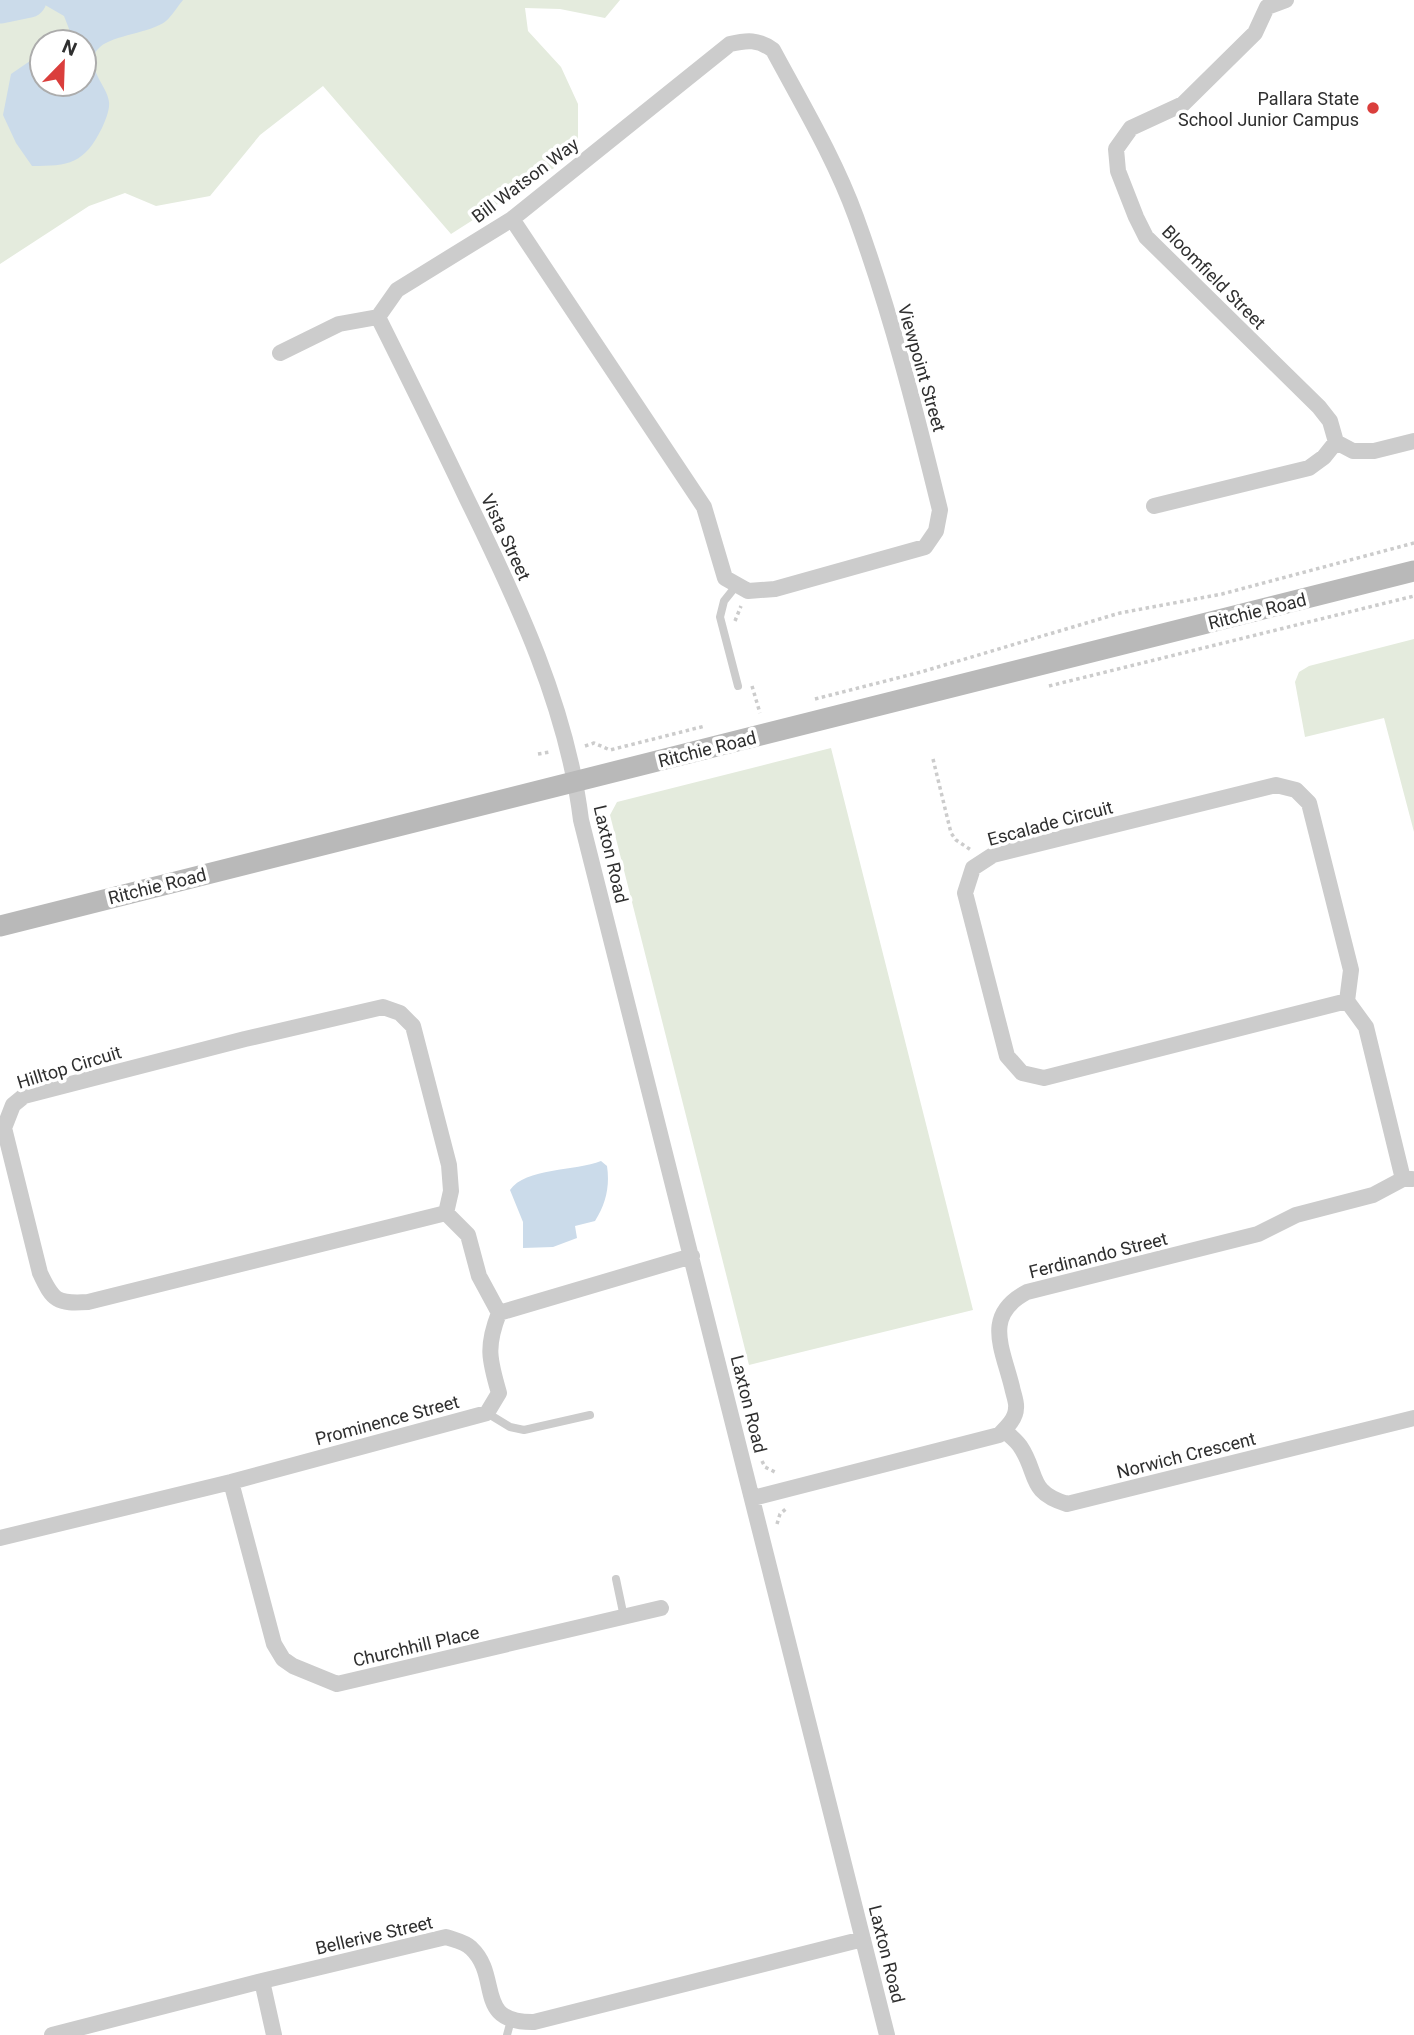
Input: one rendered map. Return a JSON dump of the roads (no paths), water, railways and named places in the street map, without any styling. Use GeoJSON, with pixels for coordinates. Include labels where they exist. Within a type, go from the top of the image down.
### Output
{"type":"FeatureCollection","features":[{"type":"Feature","properties":{"kind":"street","name":"Bloomfield Street"},"geometry":{"type":"LineString","coordinates":[[1286,0],[1264,3],[1255,33],[1183,104],[1131,128],[1116,149],[1118,171],[1146,237],[1319,407],[1330,421],[1336,442]]}},
{"type":"Feature","properties":{"kind":"street","name":"Bill Watson Way"},"geometry":{"type":"LineString","coordinates":[[378,317],[397,290],[512,219],[730,44],[747,40]]}},
{"type":"Feature","properties":{"kind":"street","name":"Viewpoint Street"},"geometry":{"type":"LineString","coordinates":[[742,588],[775,589],[925,547],[936,531],[940,510],[909,382],[855,216],[824,145],[773,50],[761,42],[747,40]]}},
{"type":"Feature","properties":{"kind":"street"},"geometry":{"type":"LineString","coordinates":[[512,219],[704,507],[725,578],[742,588]]}},
{"type":"Feature","properties":{"kind":"street"},"geometry":{"type":"LineString","coordinates":[[281,353],[339,324],[378,317]]}},
{"type":"Feature","properties":{"kind":"street","name":"Vista Street"},"geometry":{"type":"LineString","coordinates":[[378,317],[498,565],[543,667],[576,781]]}},
{"type":"Feature","properties":{"kind":"street"},"geometry":{"type":"LineString","coordinates":[[1154,506],[1309,468],[1324,457],[1336,442],[1353,451],[1374,451],[1414,441]]}},
{"type":"Feature","properties":{"kind":"street","name":"Ritchie Road"},"geometry":{"type":"LineString","coordinates":[[0,926],[1414,572]]}},
{"type":"Feature","properties":{"kind":"street","name":"Laxton Road"},"geometry":{"type":"LineString","coordinates":[[576,781],[581,820],[887,2035]]}},
{"type":"Feature","properties":{"kind":"street","name":"Escalade Circuit"},"geometry":{"type":"LineString","coordinates":[[1276,785],[1293,789],[1309,803],[1351,970],[1347,1001],[1044,1078],[1022,1073],[1007,1056],[965,893],[973,868],[993,855],[1276,785]]}},
{"type":"Feature","properties":{"kind":"street"},"geometry":{"type":"LineString","coordinates":[[1347,1001],[1366,1027],[1408,1179]]}},
{"type":"Feature","properties":{"kind":"street","name":"Hilltop Circuit"},"geometry":{"type":"LineString","coordinates":[[383,1007],[400,1013],[413,1026],[449,1165],[451,1191],[446,1213],[101,1299],[65,1303],[50,1293],[40,1273],[4,1128],[13,1105],[24,1096],[245,1039],[383,1007]]}},
{"type":"Feature","properties":{"kind":"street","name":"Ferdinando Street"},"geometry":{"type":"LineString","coordinates":[[1003,1430],[1010,1424],[1016,1408],[999,1330],[1002,1313],[1012,1300],[1027,1292],[1258,1234],[1296,1215],[1373,1195],[1408,1179]]}},
{"type":"Feature","properties":{"kind":"street"},"geometry":{"type":"LineString","coordinates":[[446,1213],[468,1235],[479,1276],[499,1313],[692,1256]]}},
{"type":"Feature","properties":{"kind":"street","name":"Prominence Street"},"geometry":{"type":"LineString","coordinates":[[0,1538],[231,1482],[487,1413],[499,1393],[490,1350],[491,1335],[499,1313]]}},
{"type":"Feature","properties":{"kind":"street","name":"Norwich Crescent"},"geometry":{"type":"LineString","coordinates":[[1003,1430],[1020,1445],[1037,1485],[1048,1498],[1067,1504],[1414,1418]]}},
{"type":"Feature","properties":{"kind":"street"},"geometry":{"type":"LineString","coordinates":[[752,1498],[999,1434],[1003,1430]]}},
{"type":"Feature","properties":{"kind":"street","name":"Churchhill Place"},"geometry":{"type":"LineString","coordinates":[[231,1482],[274,1644],[283,1659],[293,1666],[337,1684],[661,1608]]}},
{"type":"Feature","properties":{"kind":"street","name":"Bellerive Street"},"geometry":{"type":"LineString","coordinates":[[52,2035],[446,1937],[470,1945],[481,1960],[494,2004],[509,2027],[519,2022],[534,2022],[863,1939]]}},
{"type":"Feature","properties":{"kind":"street"},"geometry":{"type":"LineString","coordinates":[[262,1981],[274,2035]]}},
{"type":"Feature","properties":{"kind":"lane"},"geometry":{"type":"LineString","coordinates":[[738,686],[720,617],[724,601],[742,588]]}},
{"type":"Feature","properties":{"kind":"lane"},"geometry":{"type":"LineString","coordinates":[[487,1413],[510,1427],[524,1430],[590,1415]]}},
{"type":"Feature","properties":{"kind":"lane"},"geometry":{"type":"LineString","coordinates":[[616,1579],[624,1617]]}},
{"type":"Feature","properties":{"kind":"water"},"geometry":{"type":"Polygon","coordinates":[[[44,0],[183,0],[168,19],[159,25],[106,43],[98,50],[98,28],[69,28],[64,16],[45,5],[44,0]]]}},
{"type":"Feature","properties":{"kind":"water"},"geometry":{"type":"Polygon","coordinates":[[[28,62],[28,98],[98,98],[98,77],[108,96],[107,115],[95,140],[82,156],[56,165],[32,166],[16,143],[3,115],[11,74],[28,62]]]}},
{"type":"Feature","properties":{"kind":"water"},"geometry":{"type":"Polygon","coordinates":[[[601,1161],[607,1166],[608,1181],[602,1208],[595,1221],[575,1226],[577,1238],[553,1247],[523,1248],[523,1222],[510,1190],[517,1183],[539,1174],[601,1161]]]}},
{"type":"Feature","properties":{"kind":"waterway"},"geometry":{"type":"LineString","coordinates":[[0,6],[29,0]]}},
{"type":"Feature","properties":{"kind":"place","name":"Pallara State School Junior Campus"},"geometry":{"type":"Point","coordinates":[1373,108]}}]}
